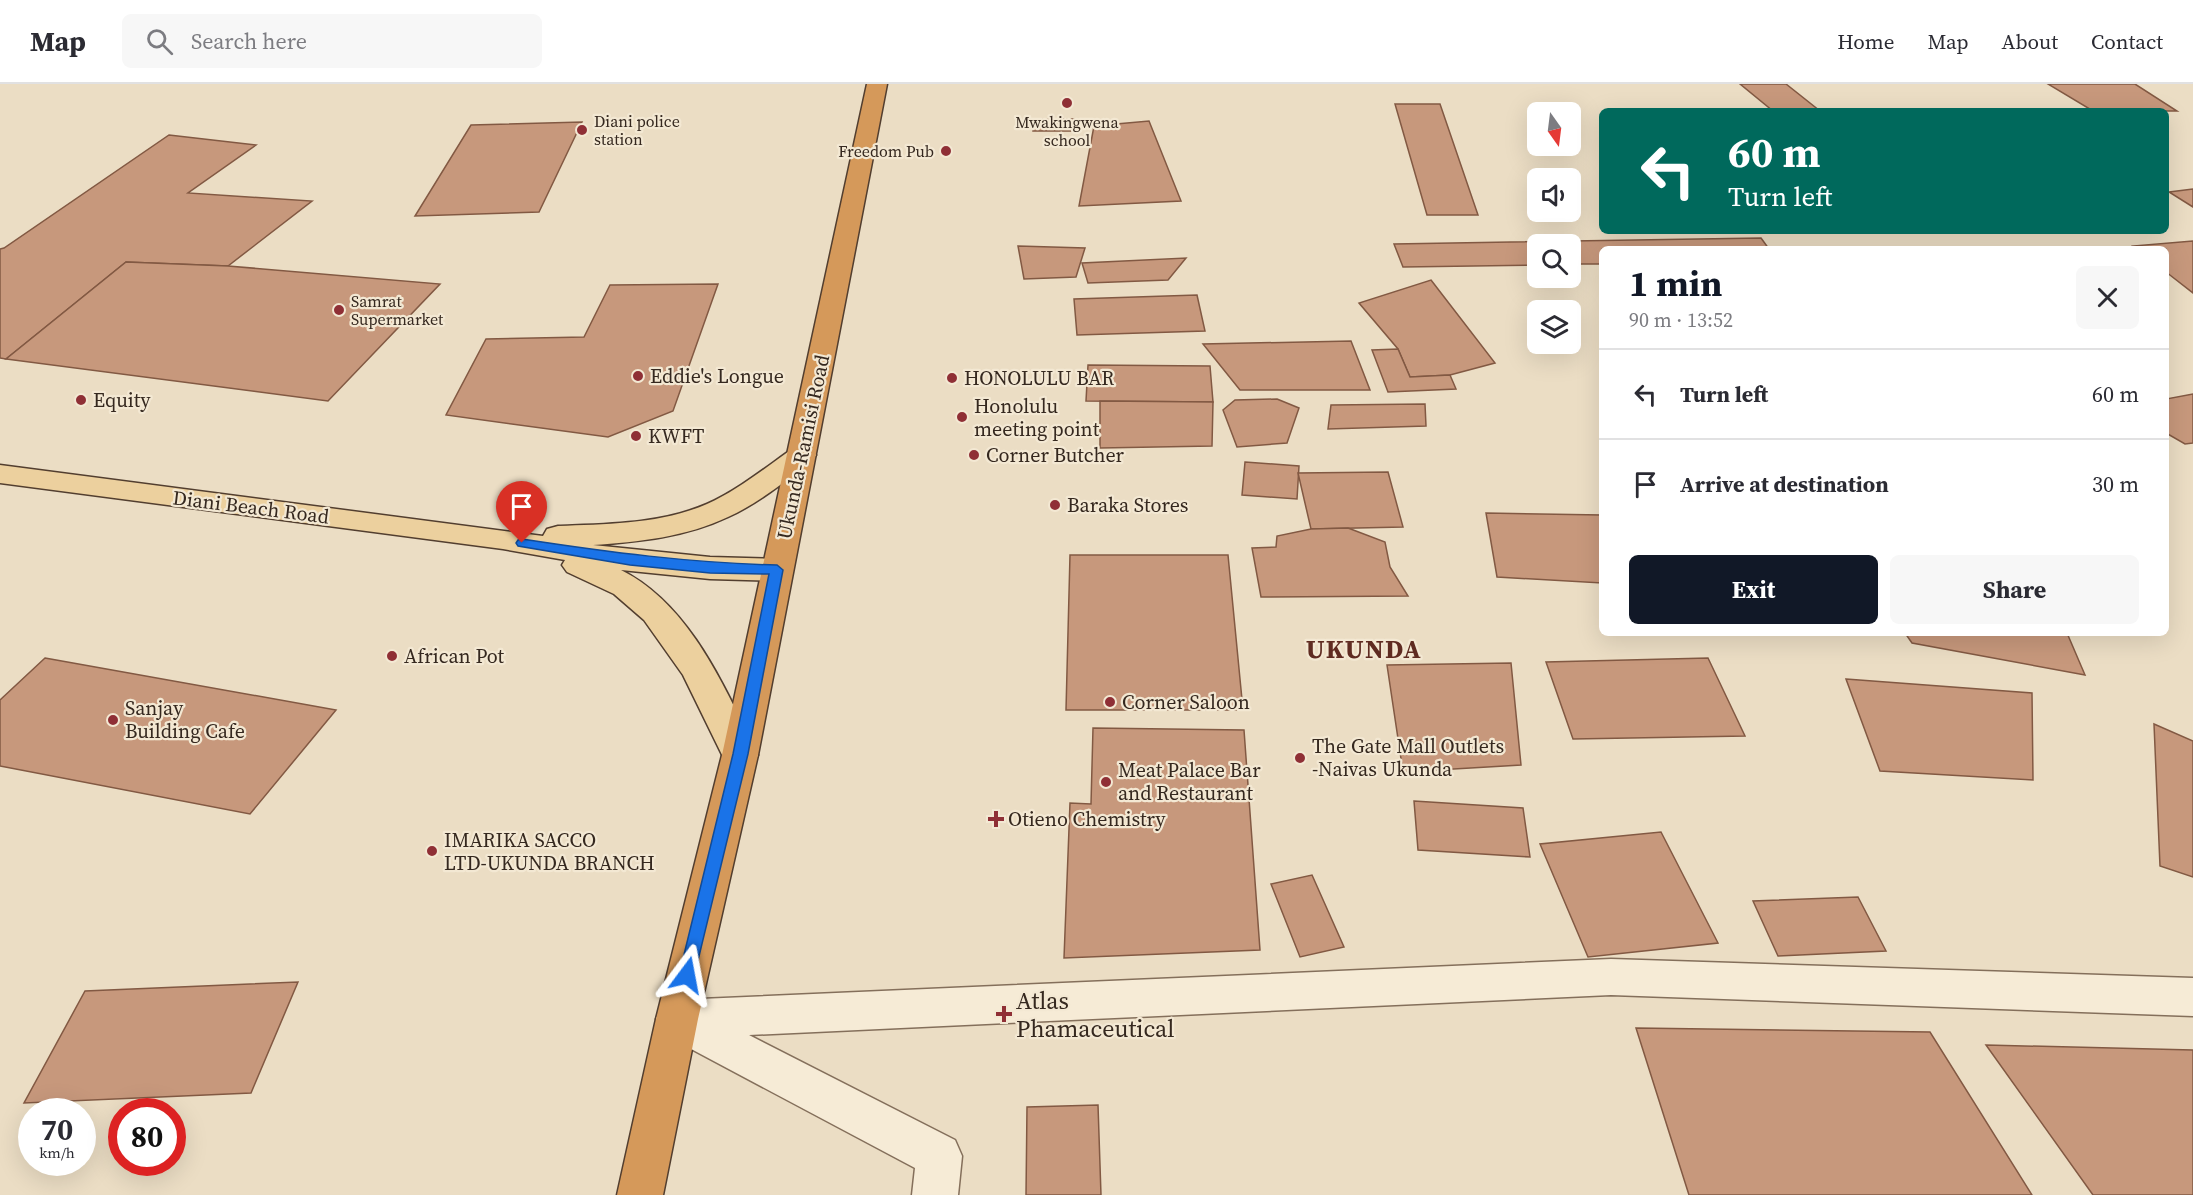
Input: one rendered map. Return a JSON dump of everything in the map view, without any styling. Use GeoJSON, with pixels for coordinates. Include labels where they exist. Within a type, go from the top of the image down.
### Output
{"type":"FeatureCollection","features":[{"type":"Feature","properties":{"kind":"highway","name":"Ukunda-Ramisi Road"},"geometry":{"type":"LineString","coordinates":[[640,1195],[677,1019],[740,754],[877,84]]}},
{"type":"Feature","properties":{"kind":"main road"},"geometry":{"type":"LineString","coordinates":[[502,539],[618,533],[703,517],[747,494],[802,455]]}},
{"type":"Feature","properties":{"kind":"main road","name":"Diani Beach Road"},"geometry":{"type":"LineString","coordinates":[[0,474],[502,539]]}},
{"type":"Feature","properties":{"kind":"main road"},"geometry":{"type":"LineString","coordinates":[[502,539],[610,558],[710,568],[777,570]]}},
{"type":"Feature","properties":{"kind":"main road"},"geometry":{"type":"LineString","coordinates":[[502,539],[604,574],[638,595],[668,626],[705,686],[740,754]]}},
{"type":"Feature","properties":{"kind":"street"},"geometry":{"type":"LineString","coordinates":[[677,1019],[1611,977],[2193,997]]}},
{"type":"Feature","properties":{"kind":"street"},"geometry":{"type":"LineString","coordinates":[[677,1019],[939,1156],[935,1195]]}},
{"type":"Feature","properties":{"kind":"building"},"geometry":{"type":"Polygon","coordinates":[[[1740,84],[1786,84],[1816,108],[1769,108],[1740,84]]]}},
{"type":"Feature","properties":{"kind":"building"},"geometry":{"type":"Polygon","coordinates":[[[2048,84],[2135,84],[2177,111],[2169,111],[2169,108],[2088,108],[2048,84]]]}},
{"type":"Feature","properties":{"kind":"building"},"geometry":{"type":"Polygon","coordinates":[[[1395,104],[1440,104],[1478,215],[1427,215],[1395,104]]]}},
{"type":"Feature","properties":{"kind":"building"},"geometry":{"type":"Polygon","coordinates":[[[1034,119],[1076,119],[1076,131],[1033,131],[1034,119]]]}},
{"type":"Feature","properties":{"kind":"building"},"geometry":{"type":"Polygon","coordinates":[[[1149,121],[1181,201],[1079,206],[1094,126],[1149,121]]]}},
{"type":"Feature","properties":{"kind":"building"},"geometry":{"type":"Polygon","coordinates":[[[582,122],[539,212],[415,216],[471,125],[582,122]]]}},
{"type":"Feature","properties":{"kind":"building"},"geometry":{"type":"Polygon","coordinates":[[[169,135],[256,145],[188,193],[312,201],[228,266],[126,262],[6,359],[0,358],[0,249],[169,135]]]}},
{"type":"Feature","properties":{"kind":"building"},"geometry":{"type":"Polygon","coordinates":[[[2193,189],[2193,207],[2169,192],[2193,189]]]}},
{"type":"Feature","properties":{"kind":"building"},"geometry":{"type":"Polygon","coordinates":[[[1761,238],[1767,246],[1599,246],[1599,264],[1581,264],[1581,241],[1761,238]]]}},
{"type":"Feature","properties":{"kind":"building"},"geometry":{"type":"Polygon","coordinates":[[[2193,241],[2193,293],[2169,274],[2169,246],[2133,246],[2193,241]]]}},
{"type":"Feature","properties":{"kind":"building"},"geometry":{"type":"Polygon","coordinates":[[[1527,242],[1527,265],[1403,267],[1394,244],[1527,242]]]}},
{"type":"Feature","properties":{"kind":"building"},"geometry":{"type":"Polygon","coordinates":[[[1018,246],[1085,248],[1076,277],[1024,279],[1018,246]]]}},
{"type":"Feature","properties":{"kind":"building"},"geometry":{"type":"Polygon","coordinates":[[[1186,258],[1168,280],[1088,283],[1082,263],[1186,258]]]}},
{"type":"Feature","properties":{"kind":"building"},"geometry":{"type":"Polygon","coordinates":[[[126,262],[228,266],[440,284],[328,401],[6,359],[126,262]]]}},
{"type":"Feature","properties":{"kind":"building"},"geometry":{"type":"Polygon","coordinates":[[[1431,280],[1495,363],[1450,375],[1410,377],[1398,349],[1359,303],[1431,280]]]}},
{"type":"Feature","properties":{"kind":"building"},"geometry":{"type":"Polygon","coordinates":[[[718,284],[673,411],[608,437],[446,415],[486,339],[584,337],[610,285],[718,284]]]}},
{"type":"Feature","properties":{"kind":"building"},"geometry":{"type":"Polygon","coordinates":[[[1197,295],[1205,331],[1077,335],[1074,299],[1197,295]]]}},
{"type":"Feature","properties":{"kind":"building"},"geometry":{"type":"Polygon","coordinates":[[[1351,341],[1370,390],[1240,390],[1203,344],[1351,341]]]}},
{"type":"Feature","properties":{"kind":"building"},"geometry":{"type":"Polygon","coordinates":[[[1398,349],[1410,377],[1450,375],[1456,389],[1388,392],[1372,350],[1398,349]]]}},
{"type":"Feature","properties":{"kind":"building"},"geometry":{"type":"Polygon","coordinates":[[[1088,365],[1210,366],[1213,402],[1086,401],[1088,365]]]}},
{"type":"Feature","properties":{"kind":"building"},"geometry":{"type":"Polygon","coordinates":[[[2193,394],[2193,443],[2185,444],[2169,435],[2169,398],[2193,394]]]}},
{"type":"Feature","properties":{"kind":"building"},"geometry":{"type":"Polygon","coordinates":[[[1277,399],[1299,408],[1287,443],[1237,447],[1223,410],[1235,400],[1277,399]]]}},
{"type":"Feature","properties":{"kind":"building"},"geometry":{"type":"Polygon","coordinates":[[[1100,401],[1213,402],[1212,446],[1100,448],[1100,401]]]}},
{"type":"Feature","properties":{"kind":"building"},"geometry":{"type":"Polygon","coordinates":[[[1425,404],[1426,426],[1328,429],[1331,405],[1425,404]]]}},
{"type":"Feature","properties":{"kind":"building"},"geometry":{"type":"Polygon","coordinates":[[[1245,462],[1299,466],[1297,499],[1242,495],[1245,462]]]}},
{"type":"Feature","properties":{"kind":"building"},"geometry":{"type":"Polygon","coordinates":[[[1388,472],[1403,527],[1311,529],[1298,473],[1388,472]]]}},
{"type":"Feature","properties":{"kind":"building"},"geometry":{"type":"Polygon","coordinates":[[[1486,513],[1599,515],[1599,583],[1497,577],[1486,513]]]}},
{"type":"Feature","properties":{"kind":"building"},"geometry":{"type":"Polygon","coordinates":[[[1348,528],[1385,542],[1390,567],[1408,596],[1261,597],[1252,548],[1276,547],[1277,536],[1311,529],[1348,528]]]}},
{"type":"Feature","properties":{"kind":"building"},"geometry":{"type":"Polygon","coordinates":[[[1070,555],[1228,555],[1243,710],[1066,710],[1070,555]]]}},
{"type":"Feature","properties":{"kind":"building"},"geometry":{"type":"Polygon","coordinates":[[[1907,636],[2068,636],[2085,675],[1912,643],[1907,636]]]}},
{"type":"Feature","properties":{"kind":"building"},"geometry":{"type":"Polygon","coordinates":[[[45,658],[336,710],[250,814],[0,766],[0,700],[45,658]]]}},
{"type":"Feature","properties":{"kind":"building"},"geometry":{"type":"Polygon","coordinates":[[[1708,658],[1745,736],[1573,739],[1546,662],[1708,658]]]}},
{"type":"Feature","properties":{"kind":"building"},"geometry":{"type":"Polygon","coordinates":[[[1511,663],[1521,765],[1403,772],[1387,665],[1511,663]]]}},
{"type":"Feature","properties":{"kind":"building"},"geometry":{"type":"Polygon","coordinates":[[[1846,679],[2032,693],[2033,780],[1880,771],[1846,679]]]}},
{"type":"Feature","properties":{"kind":"building"},"geometry":{"type":"Polygon","coordinates":[[[2154,724],[2193,741],[2193,877],[2160,866],[2154,724]]]}},
{"type":"Feature","properties":{"kind":"building"},"geometry":{"type":"Polygon","coordinates":[[[1093,728],[1244,730],[1260,950],[1064,958],[1070,803],[1091,804],[1093,728]]]}},
{"type":"Feature","properties":{"kind":"building"},"geometry":{"type":"Polygon","coordinates":[[[1414,801],[1523,808],[1530,857],[1418,850],[1414,801]]]}},
{"type":"Feature","properties":{"kind":"building"},"geometry":{"type":"Polygon","coordinates":[[[1661,832],[1718,943],[1588,957],[1540,844],[1661,832]]]}},
{"type":"Feature","properties":{"kind":"building"},"geometry":{"type":"Polygon","coordinates":[[[1312,875],[1344,947],[1300,957],[1271,884],[1312,875]]]}},
{"type":"Feature","properties":{"kind":"building"},"geometry":{"type":"Polygon","coordinates":[[[1858,897],[1886,951],[1778,956],[1753,901],[1858,897]]]}},
{"type":"Feature","properties":{"kind":"building"},"geometry":{"type":"Polygon","coordinates":[[[298,982],[251,1093],[96,1100],[96,1098],[27,1098],[85,991],[298,982]]]}},
{"type":"Feature","properties":{"kind":"building"},"geometry":{"type":"Polygon","coordinates":[[[1636,1028],[1930,1032],[2032,1195],[1689,1195],[1636,1028]]]}},
{"type":"Feature","properties":{"kind":"building"},"geometry":{"type":"Polygon","coordinates":[[[1986,1045],[2193,1050],[2193,1195],[2093,1195],[1986,1045]]]}},
{"type":"Feature","properties":{"kind":"building"},"geometry":{"type":"Polygon","coordinates":[[[1098,1105],[1101,1195],[1026,1195],[1027,1107],[1098,1105]]]}},
{"type":"Feature","properties":{"kind":"place","name":"Mwakingwena school"},"geometry":{"type":"Point","coordinates":[1067,103]}},
{"type":"Feature","properties":{"kind":"place","name":"Diani police station"},"geometry":{"type":"Point","coordinates":[582,130]}},
{"type":"Feature","properties":{"kind":"place","name":"Freedom Pub"},"geometry":{"type":"Point","coordinates":[946,151]}},
{"type":"Feature","properties":{"kind":"place","name":"Samrat Supermarket"},"geometry":{"type":"Point","coordinates":[339,310]}},
{"type":"Feature","properties":{"kind":"place","name":"Eddie's Longue"},"geometry":{"type":"Point","coordinates":[638,376]}},
{"type":"Feature","properties":{"kind":"place","name":"HONOLULU BAR"},"geometry":{"type":"Point","coordinates":[952,378]}},
{"type":"Feature","properties":{"kind":"place","name":"Equity"},"geometry":{"type":"Point","coordinates":[81,400]}},
{"type":"Feature","properties":{"kind":"place","name":"Honolulu meeting point"},"geometry":{"type":"Point","coordinates":[962,417]}},
{"type":"Feature","properties":{"kind":"place","name":"KWFT"},"geometry":{"type":"Point","coordinates":[636,436]}},
{"type":"Feature","properties":{"kind":"place","name":"Corner Butcher"},"geometry":{"type":"Point","coordinates":[974,455]}},
{"type":"Feature","properties":{"kind":"place","name":"Baraka Stores"},"geometry":{"type":"Point","coordinates":[1055,505]}},
{"type":"Feature","properties":{"kind":"place","name":"African Pot"},"geometry":{"type":"Point","coordinates":[392,656]}},
{"type":"Feature","properties":{"kind":"place","name":"Corner Saloon"},"geometry":{"type":"Point","coordinates":[1110,702]}},
{"type":"Feature","properties":{"kind":"place","name":"Sanjay Building Cafe"},"geometry":{"type":"Point","coordinates":[113,720]}},
{"type":"Feature","properties":{"kind":"place","name":"The Gate Mall Outlets -Naivas Ukunda"},"geometry":{"type":"Point","coordinates":[1300,758]}},
{"type":"Feature","properties":{"kind":"place","name":"Meat Palace Bar and Restaurant"},"geometry":{"type":"Point","coordinates":[1106,782]}},
{"type":"Feature","properties":{"kind":"place","name":"Otieno Chemistry"},"geometry":{"type":"Point","coordinates":[996,819]}},
{"type":"Feature","properties":{"kind":"place","name":"IMARIKA SACCO LTD-UKUNDA BRANCH"},"geometry":{"type":"Point","coordinates":[432,851]}},
{"type":"Feature","properties":{"kind":"place","name":"Atlas Phamaceutical"},"geometry":{"type":"Point","coordinates":[1004,1014]}},
{"type":"Feature","properties":{"kind":"district","name":"UKUNDA"},"geometry":{"type":"Point","coordinates":[1364,649]}},
{"type":"Feature","properties":{"kind":"route"},"geometry":{"type":"LineString","coordinates":[[522,543],[610,558],[710,568],[777,570],[740,754],[687,975]]}}]}
